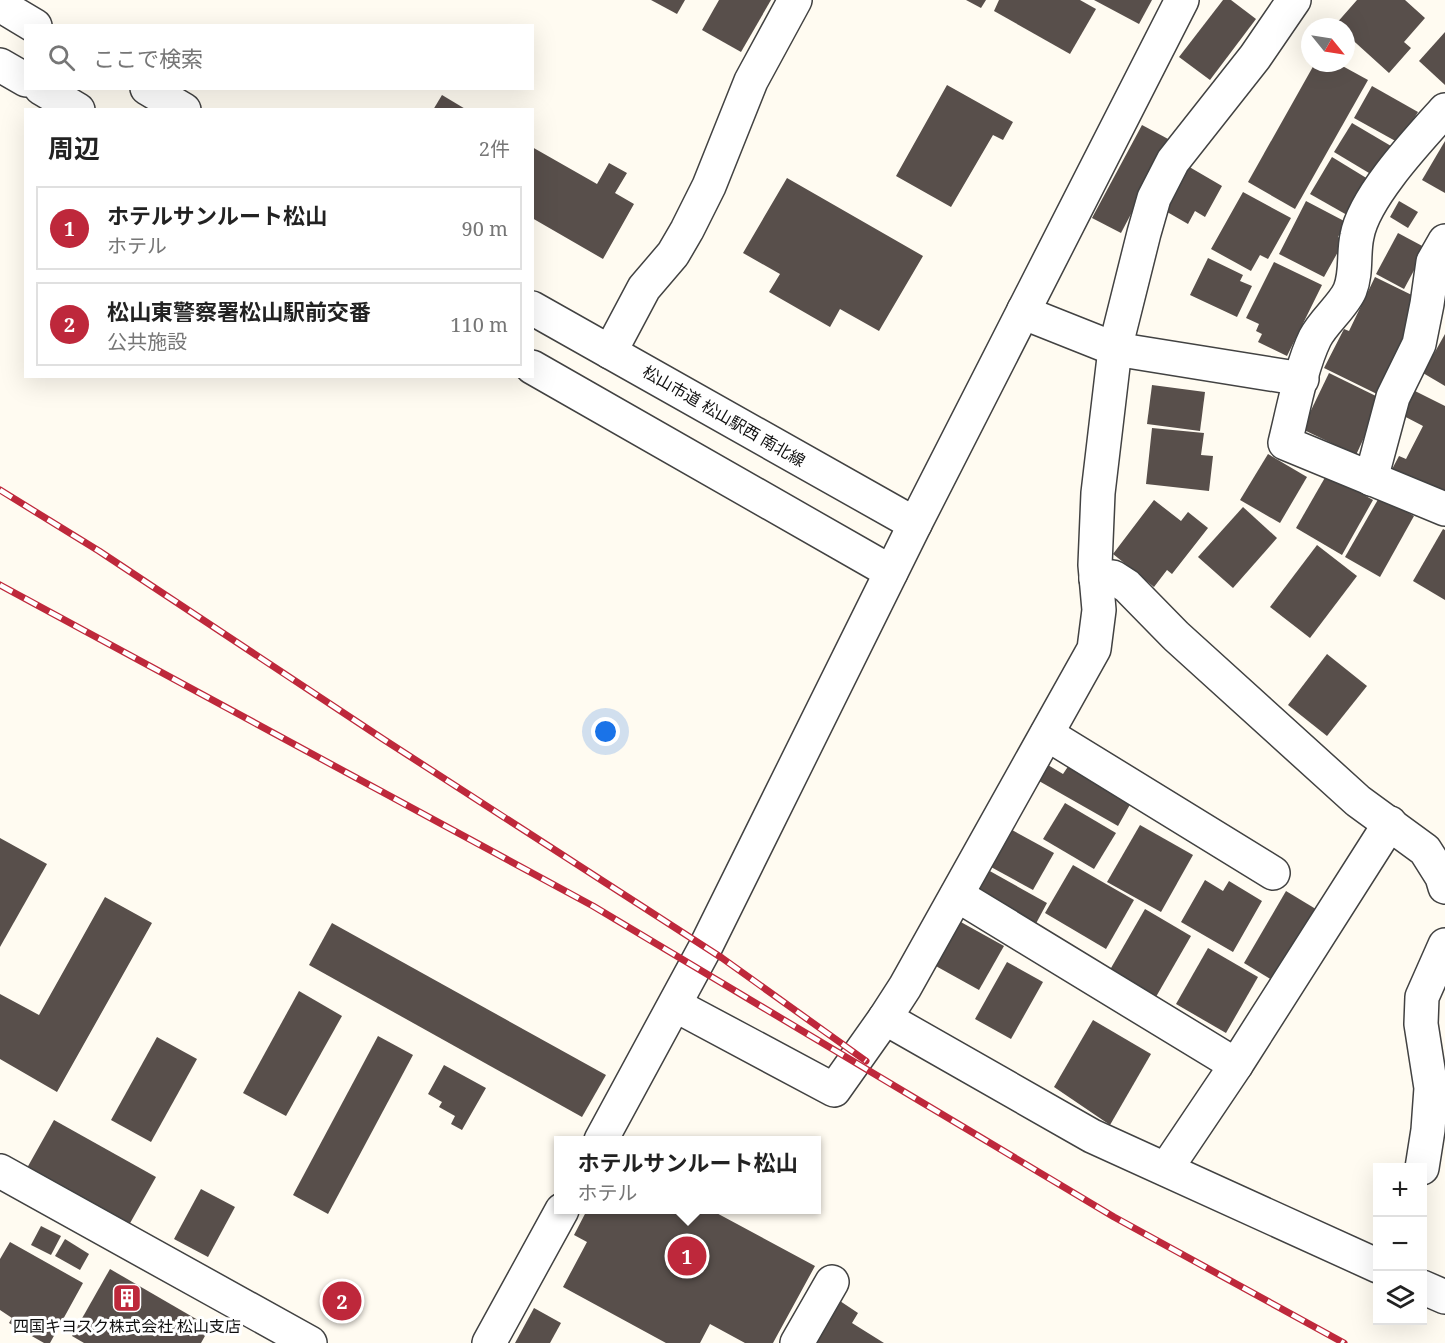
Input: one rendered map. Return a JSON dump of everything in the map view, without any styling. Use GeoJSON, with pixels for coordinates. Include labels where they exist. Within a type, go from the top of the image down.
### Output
{"type":"FeatureCollection","features":[{"type":"Feature","properties":{"kind":"street"},"geometry":{"type":"LineString","coordinates":[[610,352],[644,288],[673,254],[687,230],[709,186],[751,81],[795,0]]}},
{"type":"Feature","properties":{"kind":"street"},"geometry":{"type":"LineString","coordinates":[[603,1136],[675,1005],[915,524],[1182,0]]}},
{"type":"Feature","properties":{"kind":"street"},"geometry":{"type":"LineString","coordinates":[[675,1005],[834,1090],[905,987],[1094,649],[1099,610],[1096,579],[1098,493],[1115,349],[1155,198],[1173,161],[1255,57],[1294,0]]}},
{"type":"Feature","properties":{"kind":"street"},"geometry":{"type":"LineString","coordinates":[[0,5],[32,24]]}},
{"type":"Feature","properties":{"kind":"street"},"geometry":{"type":"LineString","coordinates":[[0,65],[24,79]]}},
{"type":"Feature","properties":{"kind":"street"},"geometry":{"type":"LineString","coordinates":[[44,90],[75,108]]}},
{"type":"Feature","properties":{"kind":"street"},"geometry":{"type":"LineString","coordinates":[[150,90],[181,108]]}},
{"type":"Feature","properties":{"kind":"street"},"geometry":{"type":"LineString","coordinates":[[1445,110],[1407,151],[1370,204],[1357,235],[1355,266],[1349,292],[1315,338],[1285,443],[1445,509]]}},
{"type":"Feature","properties":{"kind":"street"},"geometry":{"type":"LineString","coordinates":[[1371,479],[1393,397],[1419,344],[1433,262],[1445,241]]}},
{"type":"Feature","properties":{"kind":"street","name":"松山市道 松山駅西 南北線"},"geometry":{"type":"LineString","coordinates":[[534,309],[915,524]]}},
{"type":"Feature","properties":{"kind":"street"},"geometry":{"type":"LineString","coordinates":[[1023,310],[1037,318],[1115,349],[1302,379]]}},
{"type":"Feature","properties":{"kind":"street"},"geometry":{"type":"LineString","coordinates":[[534,368],[891,572]]}},
{"type":"Feature","properties":{"kind":"street"},"geometry":{"type":"LineString","coordinates":[[1096,579],[1113,577],[1127,586],[1176,636],[1358,801],[1390,823],[1435,843],[1445,887]]}},
{"type":"Feature","properties":{"kind":"street"},"geometry":{"type":"LineString","coordinates":[[1047,734],[1273,873]]}},
{"type":"Feature","properties":{"kind":"street"},"geometry":{"type":"LineString","coordinates":[[1166,1168],[1236,1065],[1390,823]]}},
{"type":"Feature","properties":{"kind":"street"},"geometry":{"type":"LineString","coordinates":[[957,895],[1236,1065]]}},
{"type":"Feature","properties":{"kind":"street"},"geometry":{"type":"LineString","coordinates":[[1423,1163],[1431,1088],[1421,1024],[1422,997],[1445,945]]}},
{"type":"Feature","properties":{"kind":"street"},"geometry":{"type":"LineString","coordinates":[[885,1018],[1092,1136],[1373,1264]]}},
{"type":"Feature","properties":{"kind":"street"},"geometry":{"type":"LineString","coordinates":[[0,1171],[310,1343]]}},
{"type":"Feature","properties":{"kind":"street"},"geometry":{"type":"LineString","coordinates":[[489,1343],[559,1214]]}},
{"type":"Feature","properties":{"kind":"street"},"geometry":{"type":"LineString","coordinates":[[796,1343],[832,1282]]}},
{"type":"Feature","properties":{"kind":"street"},"geometry":{"type":"LineString","coordinates":[[1427,1289],[1445,1297]]}},
{"type":"Feature","properties":{"kind":"building"},"geometry":{"type":"Polygon","coordinates":[[[651,0],[685,0],[677,14],[651,0]]]}},
{"type":"Feature","properties":{"kind":"building"},"geometry":{"type":"Polygon","coordinates":[[[719,0],[771,0],[741,52],[702,30],[719,0]]]}},
{"type":"Feature","properties":{"kind":"building"},"geometry":{"type":"Polygon","coordinates":[[[966,0],[986,0],[981,8],[966,0]]]}},
{"type":"Feature","properties":{"kind":"building"},"geometry":{"type":"Polygon","coordinates":[[[999,0],[1080,0],[1096,9],[1070,54],[994,11],[999,0]]]}},
{"type":"Feature","properties":{"kind":"building"},"geometry":{"type":"Polygon","coordinates":[[[1094,0],[1152,0],[1139,24],[1094,0]]]}},
{"type":"Feature","properties":{"kind":"building"},"geometry":{"type":"Polygon","coordinates":[[[1223,0],[1231,0],[1256,19],[1210,80],[1179,57],[1223,0]]]}},
{"type":"Feature","properties":{"kind":"building"},"geometry":{"type":"Polygon","coordinates":[[[1357,0],[1405,0],[1425,18],[1404,42],[1411,48],[1389,73],[1355,42],[1355,18],[1341,18],[1357,0]]]}},
{"type":"Feature","properties":{"kind":"building"},"geometry":{"type":"Polygon","coordinates":[[[1445,32],[1445,85],[1419,61],[1445,32]]]}},
{"type":"Feature","properties":{"kind":"building"},"geometry":{"type":"Polygon","coordinates":[[[1310,72],[1353,72],[1368,80],[1295,209],[1248,182],[1310,72]]]}},
{"type":"Feature","properties":{"kind":"building"},"geometry":{"type":"Polygon","coordinates":[[[947,85],[1013,122],[1003,140],[993,135],[951,207],[896,176],[947,85]]]}},
{"type":"Feature","properties":{"kind":"building"},"geometry":{"type":"Polygon","coordinates":[[[1372,86],[1418,112],[1399,143],[1354,118],[1372,86]]]}},
{"type":"Feature","properties":{"kind":"building"},"geometry":{"type":"Polygon","coordinates":[[[442,95],[464,108],[434,108],[442,95]]]}},
{"type":"Feature","properties":{"kind":"building"},"geometry":{"type":"Polygon","coordinates":[[[1352,123],[1391,146],[1374,176],[1334,152],[1352,123]]]}},
{"type":"Feature","properties":{"kind":"building"},"geometry":{"type":"Polygon","coordinates":[[[1142,125],[1170,140],[1121,233],[1092,218],[1142,125]]]}},
{"type":"Feature","properties":{"kind":"building"},"geometry":{"type":"Polygon","coordinates":[[[1445,141],[1445,193],[1422,180],[1445,141]]]}},
{"type":"Feature","properties":{"kind":"building"},"geometry":{"type":"Polygon","coordinates":[[[534,148],[597,184],[609,163],[627,173],[615,193],[634,204],[603,259],[534,219],[534,148]]]}},
{"type":"Feature","properties":{"kind":"building"},"geometry":{"type":"Polygon","coordinates":[[[1332,157],[1368,179],[1347,215],[1310,194],[1332,157]]]}},
{"type":"Feature","properties":{"kind":"building"},"geometry":{"type":"Polygon","coordinates":[[[1186,165],[1222,186],[1205,217],[1195,211],[1188,224],[1162,209],[1186,165]]]}},
{"type":"Feature","properties":{"kind":"building"},"geometry":{"type":"Polygon","coordinates":[[[787,178],[923,256],[879,331],[840,309],[830,327],[769,292],[780,274],[743,253],[787,178]]]}},
{"type":"Feature","properties":{"kind":"building"},"geometry":{"type":"Polygon","coordinates":[[[1243,192],[1291,218],[1268,259],[1260,255],[1251,271],[1211,249],[1243,192]]]}},
{"type":"Feature","properties":{"kind":"building"},"geometry":{"type":"Polygon","coordinates":[[[1306,201],[1346,222],[1338,237],[1344,241],[1324,277],[1279,254],[1306,201]]]}},
{"type":"Feature","properties":{"kind":"building"},"geometry":{"type":"Polygon","coordinates":[[[1399,201],[1418,212],[1408,228],[1390,217],[1399,201]]]}},
{"type":"Feature","properties":{"kind":"building"},"geometry":{"type":"Polygon","coordinates":[[[1398,233],[1426,248],[1404,289],[1376,274],[1398,233]]]}},
{"type":"Feature","properties":{"kind":"building"},"geometry":{"type":"Polygon","coordinates":[[[1208,258],[1243,275],[1240,281],[1252,286],[1237,317],[1190,295],[1208,258]]]}},
{"type":"Feature","properties":{"kind":"building"},"geometry":{"type":"Polygon","coordinates":[[[1274,262],[1322,285],[1287,356],[1258,342],[1262,334],[1256,331],[1259,324],[1246,318],[1274,262]]]}},
{"type":"Feature","properties":{"kind":"building"},"geometry":{"type":"Polygon","coordinates":[[[1375,277],[1424,301],[1379,395],[1324,368],[1344,329],[1349,331],[1375,277]]]}},
{"type":"Feature","properties":{"kind":"building"},"geometry":{"type":"Polygon","coordinates":[[[1445,334],[1445,386],[1423,373],[1445,334]]]}},
{"type":"Feature","properties":{"kind":"building"},"geometry":{"type":"Polygon","coordinates":[[[1329,373],[1382,399],[1356,455],[1302,429],[1329,373]]]}},
{"type":"Feature","properties":{"kind":"building"},"geometry":{"type":"Polygon","coordinates":[[[1152,385],[1205,392],[1200,431],[1147,424],[1152,385]]]}},
{"type":"Feature","properties":{"kind":"building"},"geometry":{"type":"Polygon","coordinates":[[[1411,389],[1445,406],[1445,492],[1437,487],[1433,495],[1390,473],[1399,456],[1406,459],[1423,426],[1398,413],[1411,389]]]}},
{"type":"Feature","properties":{"kind":"building"},"geometry":{"type":"Polygon","coordinates":[[[1152,428],[1204,433],[1201,455],[1213,456],[1209,491],[1146,484],[1152,428]]]}},
{"type":"Feature","properties":{"kind":"building"},"geometry":{"type":"Polygon","coordinates":[[[1268,454],[1307,477],[1280,523],[1240,500],[1268,454]]]}},
{"type":"Feature","properties":{"kind":"building"},"geometry":{"type":"Polygon","coordinates":[[[1327,474],[1373,500],[1342,555],[1296,528],[1327,474]]]}},
{"type":"Feature","properties":{"kind":"building"},"geometry":{"type":"Polygon","coordinates":[[[1380,496],[1414,516],[1380,577],[1345,557],[1380,496]]]}},
{"type":"Feature","properties":{"kind":"building"},"geometry":{"type":"Polygon","coordinates":[[[1154,500],[1181,521],[1188,512],[1208,528],[1172,574],[1167,570],[1154,587],[1113,554],[1154,500]]]}},
{"type":"Feature","properties":{"kind":"building"},"geometry":{"type":"Polygon","coordinates":[[[1243,507],[1277,538],[1233,588],[1198,557],[1243,507]]]}},
{"type":"Feature","properties":{"kind":"building"},"geometry":{"type":"Polygon","coordinates":[[[1443,529],[1445,530],[1445,600],[1413,581],[1443,529]]]}},
{"type":"Feature","properties":{"kind":"building"},"geometry":{"type":"Polygon","coordinates":[[[1317,545],[1357,576],[1310,638],[1270,607],[1317,545]]]}},
{"type":"Feature","properties":{"kind":"building"},"geometry":{"type":"Polygon","coordinates":[[[1327,654],[1367,686],[1327,736],[1288,705],[1327,654]]]}},
{"type":"Feature","properties":{"kind":"building"},"geometry":{"type":"Polygon","coordinates":[[[1048,765],[1063,774],[1069,765],[1132,801],[1118,826],[1039,781],[1048,765]]]}},
{"type":"Feature","properties":{"kind":"building"},"geometry":{"type":"Polygon","coordinates":[[[1065,803],[1116,833],[1094,869],[1043,839],[1065,803]]]}},
{"type":"Feature","properties":{"kind":"building"},"geometry":{"type":"Polygon","coordinates":[[[1140,825],[1193,855],[1161,912],[1107,882],[1140,825]]]}},
{"type":"Feature","properties":{"kind":"building"},"geometry":{"type":"Polygon","coordinates":[[[1012,830],[1054,853],[1033,890],[991,867],[1012,830]]]}},
{"type":"Feature","properties":{"kind":"building"},"geometry":{"type":"Polygon","coordinates":[[[0,838],[47,864],[0,947],[0,838]]]}},
{"type":"Feature","properties":{"kind":"building"},"geometry":{"type":"Polygon","coordinates":[[[1073,865],[1134,900],[1106,949],[1045,913],[1073,865]]]}},
{"type":"Feature","properties":{"kind":"building"},"geometry":{"type":"Polygon","coordinates":[[[988,870],[1047,903],[1032,931],[973,897],[988,870]]]}},
{"type":"Feature","properties":{"kind":"building"},"geometry":{"type":"Polygon","coordinates":[[[1205,880],[1223,891],[1229,881],[1262,901],[1233,952],[1181,922],[1205,880]]]}},
{"type":"Feature","properties":{"kind":"building"},"geometry":{"type":"Polygon","coordinates":[[[1286,891],[1324,914],[1282,986],[1244,963],[1286,891]]]}},
{"type":"Feature","properties":{"kind":"building"},"geometry":{"type":"Polygon","coordinates":[[[105,897],[152,923],[57,1092],[0,1059],[0,994],[39,1015],[105,897]]]}},
{"type":"Feature","properties":{"kind":"building"},"geometry":{"type":"Polygon","coordinates":[[[1145,909],[1191,936],[1153,1002],[1107,975],[1145,909]]]}},
{"type":"Feature","properties":{"kind":"building"},"geometry":{"type":"Polygon","coordinates":[[[959,921],[1004,946],[979,990],[934,965],[959,921]]]}},
{"type":"Feature","properties":{"kind":"building"},"geometry":{"type":"Polygon","coordinates":[[[332,923],[606,1075],[582,1117],[309,965],[332,923]]]}},
{"type":"Feature","properties":{"kind":"building"},"geometry":{"type":"Polygon","coordinates":[[[1208,948],[1258,977],[1226,1033],[1176,1004],[1208,948]]]}},
{"type":"Feature","properties":{"kind":"building"},"geometry":{"type":"Polygon","coordinates":[[[1007,962],[1043,982],[1011,1039],[975,1019],[1007,962]]]}},
{"type":"Feature","properties":{"kind":"building"},"geometry":{"type":"Polygon","coordinates":[[[299,991],[342,1016],[286,1116],[243,1093],[299,991]]]}},
{"type":"Feature","properties":{"kind":"building"},"geometry":{"type":"Polygon","coordinates":[[[1093,1020],[1151,1054],[1110,1125],[1054,1087],[1093,1020]]]}},
{"type":"Feature","properties":{"kind":"building"},"geometry":{"type":"Polygon","coordinates":[[[378,1036],[413,1055],[328,1214],[293,1195],[378,1036]]]}},
{"type":"Feature","properties":{"kind":"building"},"geometry":{"type":"Polygon","coordinates":[[[157,1037],[197,1059],[151,1142],[111,1120],[157,1037]]]}},
{"type":"Feature","properties":{"kind":"building"},"geometry":{"type":"Polygon","coordinates":[[[444,1065],[486,1088],[462,1130],[451,1124],[455,1116],[439,1107],[442,1102],[428,1094],[444,1065]]]}},
{"type":"Feature","properties":{"kind":"building"},"geometry":{"type":"Polygon","coordinates":[[[54,1120],[156,1177],[129,1225],[27,1168],[54,1120]]]}},
{"type":"Feature","properties":{"kind":"building"},"geometry":{"type":"Polygon","coordinates":[[[201,1189],[235,1207],[208,1257],[174,1239],[201,1189]]]}},
{"type":"Feature","properties":{"kind":"building"},"geometry":{"type":"Polygon","coordinates":[[[585,1214],[718,1214],[815,1266],[773,1343],[745,1343],[710,1324],[700,1343],[666,1343],[563,1287],[587,1242],[574,1235],[585,1214]]]}},
{"type":"Feature","properties":{"kind":"building"},"geometry":{"type":"Polygon","coordinates":[[[41,1226],[61,1236],[51,1255],[31,1245],[41,1226]]]}},
{"type":"Feature","properties":{"kind":"building"},"geometry":{"type":"Polygon","coordinates":[[[65,1239],[89,1254],[80,1270],[55,1256],[65,1239]]]}},
{"type":"Feature","properties":{"kind":"building"},"geometry":{"type":"Polygon","coordinates":[[[10,1242],[83,1283],[50,1343],[44,1343],[9,1323],[12,1318],[0,1310],[0,1259],[10,1242]]]}},
{"type":"Feature","properties":{"kind":"building","name":"四国キヨスク株式会社 松山支店"},"geometry":{"type":"Polygon","coordinates":[[[110,1269],[210,1327],[201,1343],[84,1343],[72,1336],[110,1269]]]}},
{"type":"Feature","properties":{"kind":"building"},"geometry":{"type":"Polygon","coordinates":[[[837,1299],[858,1313],[852,1323],[884,1343],[814,1343],[837,1299]]]}},
{"type":"Feature","properties":{"kind":"building"},"geometry":{"type":"Polygon","coordinates":[[[534,1308],[561,1323],[550,1343],[515,1343],[534,1308]]]}},
{"type":"Feature","properties":{"kind":"railway"},"geometry":{"type":"LineString","coordinates":[[0,490],[99,551],[383,739],[722,958],[866,1061]]}},
{"type":"Feature","properties":{"kind":"railway"},"geometry":{"type":"LineString","coordinates":[[0,585],[593,906],[1114,1217],[1344,1343]]}},
{"type":"Feature","properties":{"kind":"place","name":"ホテルサンルート松山"},"geometry":{"type":"Point","coordinates":[687,1256]}},
{"type":"Feature","properties":{"kind":"place","name":"四国キヨスク株式会社 松山支店"},"geometry":{"type":"Point","coordinates":[127,1298]}},
{"type":"Feature","properties":{"kind":"place","name":"松山東警察署松山駅前交番"},"geometry":{"type":"Point","coordinates":[342,1301]}}]}
